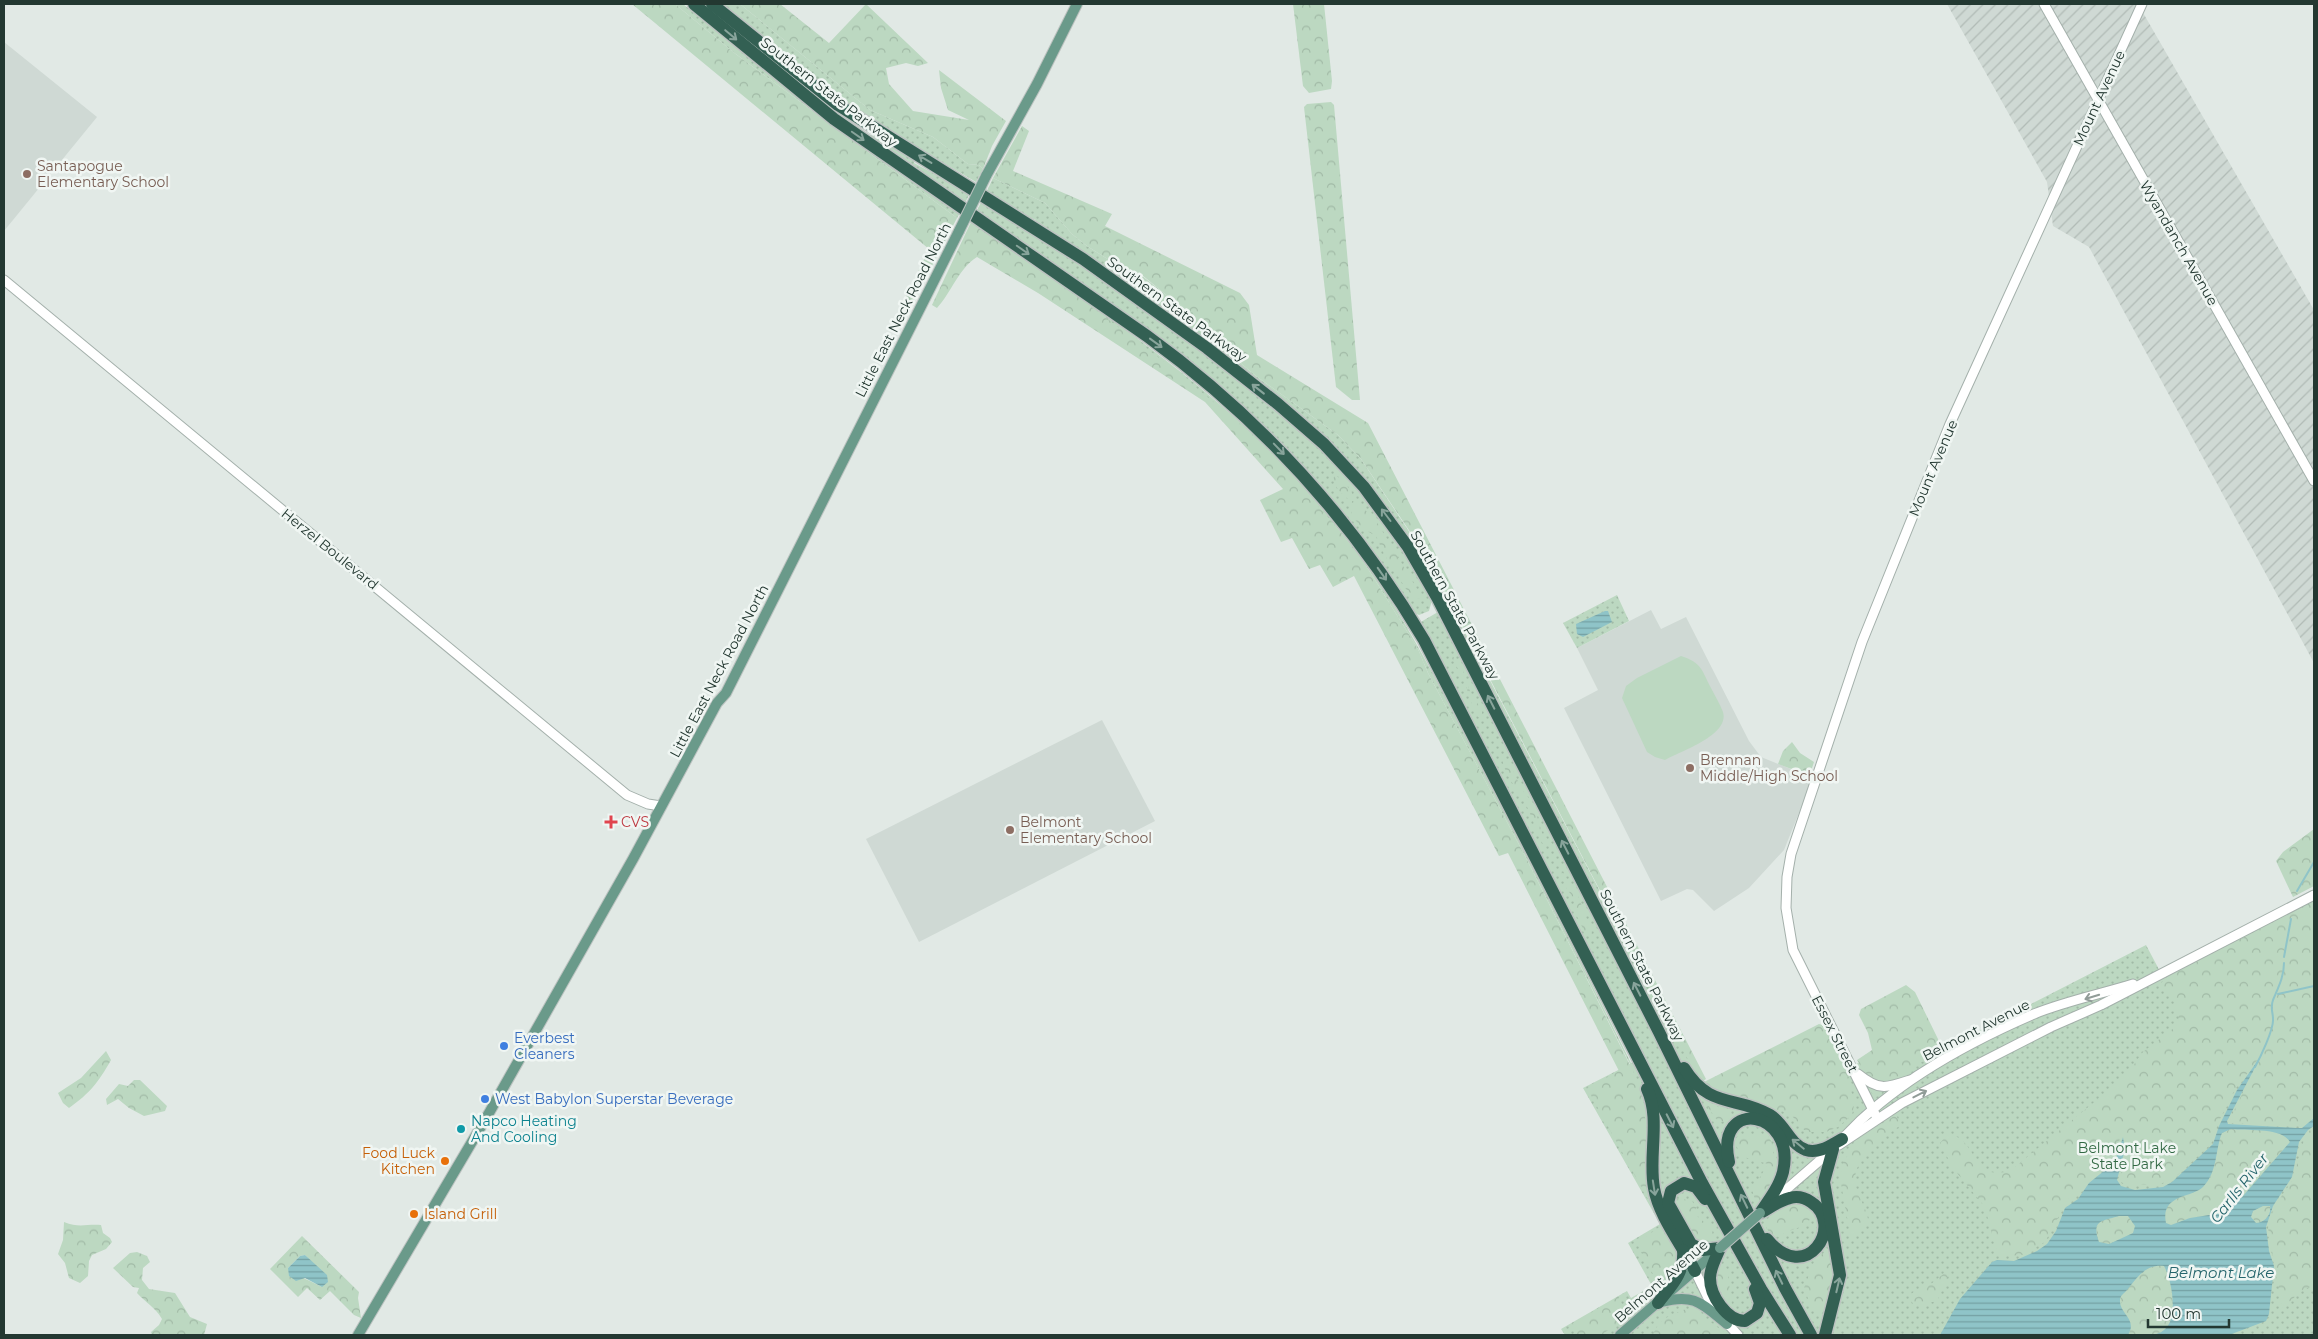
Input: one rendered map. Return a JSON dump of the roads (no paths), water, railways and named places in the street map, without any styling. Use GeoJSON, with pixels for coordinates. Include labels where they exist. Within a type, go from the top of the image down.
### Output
{"type":"FeatureCollection","features":[{"type":"Feature","properties":{"kind":"highway","name":"Southern State Parkway"},"geometry":{"type":"LineString","coordinates":[[694,4],[838,122],[1177,359],[1247,418],[1310,482],[1375,564],[1424,640],[1716,1209],[1790,1335]]}},
{"type":"Feature","properties":{"kind":"highway","name":"Southern State Parkway"},"geometry":{"type":"LineString","coordinates":[[712,4],[842,108],[1032,225],[1157,311],[1300,423],[1354,476],[1391,522],[1427,579],[1733,1179],[1757,1218],[1785,1288],[1811,1335]]}},
{"type":"Feature","properties":{"kind":"highway"},"geometry":{"type":"LineString","coordinates":[[1659,1032],[1693,1081],[1707,1093],[1769,1114],[1779,1122],[1796,1144],[1806,1150],[1821,1150],[1838,1144]]}},
{"type":"Feature","properties":{"kind":"highway"},"geometry":{"type":"LineString","coordinates":[[1632,1046],[1653,1106],[1653,1176],[1656,1196],[1695,1271]]}},
{"type":"Feature","properties":{"kind":"highway"},"geometry":{"type":"LineString","coordinates":[[1733,1179],[1726,1145],[1729,1132],[1737,1124],[1747,1119],[1758,1119],[1770,1124],[1780,1137],[1784,1161],[1780,1182],[1757,1218]]}},
{"type":"Feature","properties":{"kind":"highway"},"geometry":{"type":"LineString","coordinates":[[1825,1335],[1840,1275],[1824,1182],[1838,1144]]}},
{"type":"Feature","properties":{"kind":"highway"},"geometry":{"type":"LineString","coordinates":[[1716,1209],[1691,1185],[1677,1185],[1668,1196],[1670,1210],[1689,1242],[1701,1250],[1720,1248],[1711,1270],[1711,1285],[1718,1300],[1730,1317],[1742,1321],[1755,1316],[1760,1302],[1739,1250]]}},
{"type":"Feature","properties":{"kind":"highway"},"geometry":{"type":"LineString","coordinates":[[1796,1197],[1808,1200],[1817,1208],[1823,1218],[1824,1230],[1821,1241],[1815,1249],[1805,1256],[1786,1256],[1775,1249],[1757,1218],[1788,1198],[1796,1197]]}},
{"type":"Feature","properties":{"kind":"highway"},"geometry":{"type":"LineString","coordinates":[[1658,1303],[1680,1274],[1684,1262],[1683,1248]]}},
{"type":"Feature","properties":{"kind":"main road","name":"Little East Neck Road North"},"geometry":{"type":"LineString","coordinates":[[358,1335],[486,1120],[662,806],[718,702],[734,677],[986,176],[1037,84],[1077,4]]}},
{"type":"Feature","properties":{"kind":"main road","name":"Belmont Avenue"},"geometry":{"type":"LineString","coordinates":[[1620,1335],[1757,1218]]}},
{"type":"Feature","properties":{"kind":"main road"},"geometry":{"type":"LineString","coordinates":[[1658,1303],[1680,1297],[1694,1299],[1726,1324]]}},
{"type":"Feature","properties":{"kind":"street","name":"Wyandanch Avenue"},"geometry":{"type":"LineString","coordinates":[[2044,4],[2314,481]]}},
{"type":"Feature","properties":{"kind":"street","name":"Mount Avenue"},"geometry":{"type":"LineString","coordinates":[[1792,950],[1786,908],[1789,864],[1862,642],[1950,424],[1976,372],[2142,4]]}},
{"type":"Feature","properties":{"kind":"street","name":"Herzel Boulevard"},"geometry":{"type":"LineString","coordinates":[[4,280],[627,795],[648,804],[662,806]]}},
{"type":"Feature","properties":{"kind":"street","name":"Belmont Avenue"},"geometry":{"type":"LineString","coordinates":[[1875,1114],[1902,1103],[2155,977],[2314,895]]}},
{"type":"Feature","properties":{"kind":"street","name":"Essex Street"},"geometry":{"type":"LineString","coordinates":[[1792,950],[1875,1114]]}},
{"type":"Feature","properties":{"kind":"street","name":"Belmont Avenue"},"geometry":{"type":"LineString","coordinates":[[1757,1218],[1838,1144],[1917,1077],[1979,1041],[2036,1014],[2155,977]]}},
{"type":"Feature","properties":{"kind":"street"},"geometry":{"type":"LineString","coordinates":[[1854,1071],[1868,1082],[1879,1087],[1892,1086],[1917,1077]]}},
{"type":"Feature","properties":{"kind":"street"},"geometry":{"type":"LineString","coordinates":[[1895,1094],[1902,1103]]}},
{"type":"Feature","properties":{"kind":"street"},"geometry":{"type":"LineString","coordinates":[[1695,1271],[1711,1303],[1726,1324],[1738,1335]]}},
{"type":"Feature","properties":{"kind":"water"},"geometry":{"type":"Polygon","coordinates":[[[1608,611],[1612,622],[1583,637],[1577,634],[1576,624],[1608,611]]]}},
{"type":"Feature","properties":{"kind":"water","name":"Belmont Lake"},"geometry":{"type":"Polygon","coordinates":[[[2261,1056],[2227,1121],[2228,1124],[2302,1128],[2314,1118],[2314,1126],[2308,1130],[2299,1142],[2292,1177],[2273,1206],[2266,1227],[2269,1251],[2274,1266],[2269,1314],[2266,1321],[2229,1335],[2153,1335],[2163,1331],[2169,1325],[2173,1309],[2173,1299],[2167,1272],[2164,1266],[2157,1266],[2142,1273],[2121,1297],[2120,1305],[2131,1325],[2128,1335],[1940,1335],[1960,1299],[1992,1262],[1997,1260],[2014,1261],[2037,1251],[2047,1244],[2056,1231],[2065,1208],[2078,1199],[2089,1183],[2110,1166],[2117,1156],[2123,1137],[2125,1149],[2117,1180],[2121,1186],[2135,1190],[2163,1187],[2172,1182],[2213,1144],[2219,1126],[2237,1090],[2261,1056]],[[2231,1129],[2222,1133],[2214,1168],[2208,1181],[2198,1191],[2172,1202],[2165,1214],[2166,1223],[2171,1225],[2190,1218],[2222,1213],[2243,1196],[2290,1142],[2286,1137],[2272,1132],[2231,1129]],[[2263,1206],[2253,1211],[2251,1217],[2256,1223],[2259,1223],[2269,1215],[2270,1206],[2263,1206]],[[2119,1216],[2097,1225],[2097,1235],[2099,1242],[2109,1244],[2133,1233],[2135,1226],[2128,1216],[2119,1216]]]}},
{"type":"Feature","properties":{"kind":"water"},"geometry":{"type":"Polygon","coordinates":[[[305,1255],[327,1275],[328,1282],[322,1287],[305,1278],[296,1281],[289,1276],[288,1268],[300,1256],[305,1255]]]}},
{"type":"Feature","properties":{"kind":"waterway"},"geometry":{"type":"LineString","coordinates":[[2297,891],[2314,862]]}},
{"type":"Feature","properties":{"kind":"waterway"},"geometry":{"type":"LineString","coordinates":[[2284,957],[2291,919]]}},
{"type":"Feature","properties":{"kind":"waterway"},"geometry":{"type":"LineString","coordinates":[[2255,1067],[2273,1024],[2272,1003],[2282,978],[2284,963]]}},
{"type":"Feature","properties":{"kind":"waterway"},"geometry":{"type":"LineString","coordinates":[[2278,994],[2314,986]]}},
{"type":"Feature","properties":{"kind":"place","name":"Santapogue Elementary School"},"geometry":{"type":"Point","coordinates":[27,174]}},
{"type":"Feature","properties":{"kind":"place","name":"Brennan Middle/High School"},"geometry":{"type":"Point","coordinates":[1690,768]}},
{"type":"Feature","properties":{"kind":"place","name":"CVS"},"geometry":{"type":"Point","coordinates":[611,822]}},
{"type":"Feature","properties":{"kind":"place","name":"Belmont Elementary School"},"geometry":{"type":"Point","coordinates":[1010,830]}},
{"type":"Feature","properties":{"kind":"place","name":"Everbest Cleaners"},"geometry":{"type":"Point","coordinates":[504,1046]}},
{"type":"Feature","properties":{"kind":"place","name":"West Babylon Superstar Beverage"},"geometry":{"type":"Point","coordinates":[485,1099]}},
{"type":"Feature","properties":{"kind":"place","name":"Napco Heating And Cooling"},"geometry":{"type":"Point","coordinates":[461,1129]}},
{"type":"Feature","properties":{"kind":"place","name":"Food Luck Kitchen"},"geometry":{"type":"Point","coordinates":[445,1161]}},
{"type":"Feature","properties":{"kind":"place","name":"Island Grill"},"geometry":{"type":"Point","coordinates":[414,1214]}},
{"type":"Feature","properties":{"kind":"park label","name":"Belmont Lake State Park"},"geometry":{"type":"Point","coordinates":[2127,1156]}},
{"type":"Feature","properties":{"kind":"water label","name":"Carlls River"},"geometry":{"type":"Point","coordinates":[2239,1188]}}]}
